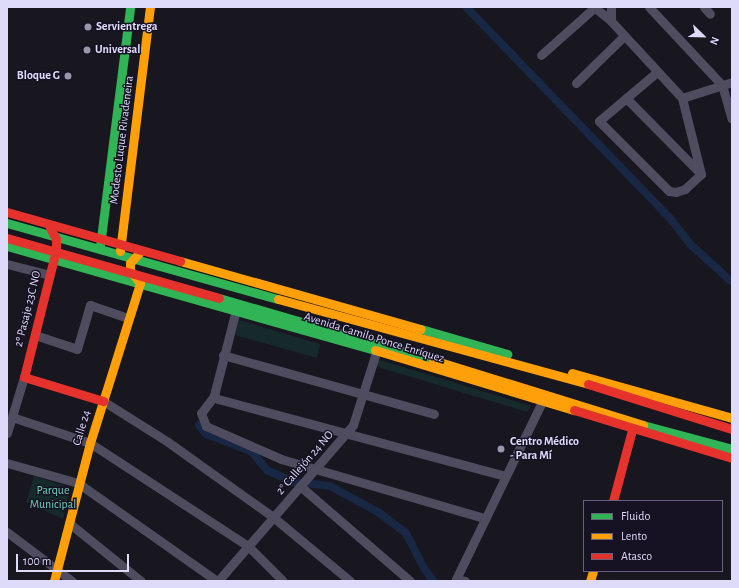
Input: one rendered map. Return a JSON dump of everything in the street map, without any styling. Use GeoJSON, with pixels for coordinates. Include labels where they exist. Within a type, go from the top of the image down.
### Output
{"type":"FeatureCollection","features":[{"type":"Feature","properties":{"kind":"main road","name":"Modesto Luque Rivadeneira"},"geometry":{"type":"LineString","coordinates":[[96,271],[130,7]]}},
{"type":"Feature","properties":{"kind":"main road","name":"Modesto Luque Rivadeneira"},"geometry":{"type":"LineString","coordinates":[[114,276],[121,244],[150,7]]}},
{"type":"Feature","properties":{"kind":"main road","name":"Avenida Camilo Ponce Enríquez"},"geometry":{"type":"LineString","coordinates":[[7,212],[732,418]]}},
{"type":"Feature","properties":{"kind":"main road","name":"2º Pasaje 23C NO"},"geometry":{"type":"LineString","coordinates":[[24,377],[50,275],[52,258],[56,250],[56,239],[50,228],[41,222]]}},
{"type":"Feature","properties":{"kind":"main road","name":"Avenida Camilo Ponce Enríquez"},"geometry":{"type":"LineString","coordinates":[[7,223],[248,292],[452,345],[732,429]]}},
{"type":"Feature","properties":{"kind":"main road","name":"Avenida Camilo Ponce Enríquez"},"geometry":{"type":"LineString","coordinates":[[7,238],[366,339],[398,358],[542,402],[633,427],[732,458]]}},
{"type":"Feature","properties":{"kind":"main road","name":"Avenida Camilo Ponce Enríquez"},"geometry":{"type":"LineString","coordinates":[[7,246],[320,334],[378,347],[529,390],[633,427],[732,449]]}},
{"type":"Feature","properties":{"kind":"main road"},"geometry":{"type":"LineString","coordinates":[[140,283],[130,270],[130,263],[140,252],[147,251]]}},
{"type":"Feature","properties":{"kind":"main road","name":"Calle 24"},"geometry":{"type":"LineString","coordinates":[[54,581],[90,442],[140,283]]}},
{"type":"Feature","properties":{"kind":"main road"},"geometry":{"type":"LineString","coordinates":[[347,309],[392,329]]}},
{"type":"Feature","properties":{"kind":"main road"},"geometry":{"type":"LineString","coordinates":[[420,336],[436,334],[452,345]]}},
{"type":"Feature","properties":{"kind":"main road"},"geometry":{"type":"LineString","coordinates":[[24,377],[103,402]]}},
{"type":"Feature","properties":{"kind":"main road"},"geometry":{"type":"LineString","coordinates":[[529,390],[542,402],[556,399]]}},
{"type":"Feature","properties":{"kind":"main road"},"geometry":{"type":"LineString","coordinates":[[612,500],[633,427]]}},
{"type":"Feature","properties":{"kind":"street"},"geometry":{"type":"LineString","coordinates":[[541,55],[594,7],[611,20],[623,37],[682,98],[701,174]]}},
{"type":"Feature","properties":{"kind":"street"},"geometry":{"type":"LineString","coordinates":[[611,7],[611,20]]}},
{"type":"Feature","properties":{"kind":"street"},"geometry":{"type":"LineString","coordinates":[[650,7],[722,85],[732,118]]}},
{"type":"Feature","properties":{"kind":"street"},"geometry":{"type":"LineString","coordinates":[[576,83],[623,37]]}},
{"type":"Feature","properties":{"kind":"street"},"geometry":{"type":"LineString","coordinates":[[657,72],[599,120],[668,191],[685,189],[701,174]]}},
{"type":"Feature","properties":{"kind":"street"},"geometry":{"type":"LineString","coordinates":[[682,98],[732,82]]}},
{"type":"Feature","properties":{"kind":"street"},"geometry":{"type":"LineString","coordinates":[[626,98],[701,174]]}},
{"type":"Feature","properties":{"kind":"street"},"geometry":{"type":"LineString","coordinates":[[7,264],[50,275]]}},
{"type":"Feature","properties":{"kind":"street"},"geometry":{"type":"LineString","coordinates":[[35,335],[77,349],[90,305],[128,318]]}},
{"type":"Feature","properties":{"kind":"street"},"geometry":{"type":"LineString","coordinates":[[236,310],[223,355],[214,396],[201,413],[206,426],[281,459],[484,518]]}},
{"type":"Feature","properties":{"kind":"street","name":"2° Callejón 24 NO"},"geometry":{"type":"LineString","coordinates":[[217,581],[353,425],[378,347]]}},
{"type":"Feature","properties":{"kind":"street"},"geometry":{"type":"LineString","coordinates":[[223,355],[434,414]]}},
{"type":"Feature","properties":{"kind":"street","name":"2º Pasaje 23C NO"},"geometry":{"type":"LineString","coordinates":[[7,433],[24,377]]}},
{"type":"Feature","properties":{"kind":"street"},"geometry":{"type":"LineString","coordinates":[[214,396],[218,400],[506,476]]}},
{"type":"Feature","properties":{"kind":"street"},"geometry":{"type":"LineString","coordinates":[[103,402],[168,442],[273,517],[350,581]]}},
{"type":"Feature","properties":{"kind":"street"},"geometry":{"type":"LineString","coordinates":[[465,581],[456,579],[484,518],[542,402]]}},
{"type":"Feature","properties":{"kind":"street"},"geometry":{"type":"LineString","coordinates":[[12,418],[90,442],[248,546],[283,581]]}},
{"type":"Feature","properties":{"kind":"street"},"geometry":{"type":"LineString","coordinates":[[7,463],[78,484],[217,581]]}},
{"type":"Feature","properties":{"kind":"street"},"geometry":{"type":"LineString","coordinates":[[300,486],[410,581]]}},
{"type":"Feature","properties":{"kind":"street"},"geometry":{"type":"LineString","coordinates":[[69,523],[141,581]]}},
{"type":"Feature","properties":{"kind":"street"},"geometry":{"type":"LineString","coordinates":[[7,532],[72,581]]}},
{"type":"Feature","properties":{"kind":"green space"},"geometry":{"type":"Polygon","coordinates":[[[239,320],[320,344],[317,358],[235,335],[239,320]]]}},
{"type":"Feature","properties":{"kind":"green space"},"geometry":{"type":"Polygon","coordinates":[[[380,360],[531,406],[527,412],[378,367],[377,361],[380,360]]]}},
{"type":"Feature","properties":{"kind":"green space","name":"Parque Municipal"},"geometry":{"type":"Polygon","coordinates":[[[34,476],[70,488],[63,519],[26,502],[34,476]]]}},
{"type":"Feature","properties":{"kind":"waterway"},"geometry":{"type":"LineString","coordinates":[[466,7],[669,217],[691,245],[732,282]]}},
{"type":"Feature","properties":{"kind":"waterway"},"geometry":{"type":"LineString","coordinates":[[199,425],[206,434],[251,451],[267,470],[293,482],[330,486],[378,512],[406,533],[424,568],[433,581]]}},
{"type":"Feature","properties":{"kind":"traffic: fast"},"geometry":{"type":"LineString","coordinates":[[100,246],[130,7]]}},
{"type":"Feature","properties":{"kind":"traffic: fast"},"geometry":{"type":"LineString","coordinates":[[7,223],[278,299]]}},
{"type":"Feature","properties":{"kind":"traffic: fast"},"geometry":{"type":"LineString","coordinates":[[7,246],[375,350]]}},
{"type":"Feature","properties":{"kind":"traffic: fast"},"geometry":{"type":"LineString","coordinates":[[219,298],[433,360]]}},
{"type":"Feature","properties":{"kind":"traffic: fast"},"geometry":{"type":"LineString","coordinates":[[421,329],[507,354]]}},
{"type":"Feature","properties":{"kind":"traffic: fast"},"geometry":{"type":"LineString","coordinates":[[643,425],[732,449]]}},
{"type":"Feature","properties":{"kind":"traffic: slow"},"geometry":{"type":"LineString","coordinates":[[120,251],[150,7]]}},
{"type":"Feature","properties":{"kind":"traffic: slow"},"geometry":{"type":"LineString","coordinates":[[54,581],[90,443],[140,283],[130,270],[130,263],[140,252]]}},
{"type":"Feature","properties":{"kind":"traffic: slow"},"geometry":{"type":"LineString","coordinates":[[180,261],[421,329]]}},
{"type":"Feature","properties":{"kind":"traffic: slow"},"geometry":{"type":"LineString","coordinates":[[278,299],[588,384]]}},
{"type":"Feature","properties":{"kind":"traffic: slow"},"geometry":{"type":"LineString","coordinates":[[375,350],[574,410]]}},
{"type":"Feature","properties":{"kind":"traffic: slow"},"geometry":{"type":"LineString","coordinates":[[433,360],[643,425]]}},
{"type":"Feature","properties":{"kind":"traffic: slow"},"geometry":{"type":"LineString","coordinates":[[572,373],[732,418]]}},
{"type":"Feature","properties":{"kind":"traffic: slow"},"geometry":{"type":"LineString","coordinates":[[590,581],[593,572]]}},
{"type":"Feature","properties":{"kind":"traffic: jam"},"geometry":{"type":"LineString","coordinates":[[7,212],[180,261]]}},
{"type":"Feature","properties":{"kind":"traffic: jam"},"geometry":{"type":"LineString","coordinates":[[50,228],[56,239],[56,250],[24,377],[103,401]]}},
{"type":"Feature","properties":{"kind":"traffic: jam"},"geometry":{"type":"LineString","coordinates":[[7,238],[219,298]]}},
{"type":"Feature","properties":{"kind":"traffic: jam"},"geometry":{"type":"LineString","coordinates":[[588,384],[732,429]]}},
{"type":"Feature","properties":{"kind":"traffic: jam"},"geometry":{"type":"LineString","coordinates":[[574,410],[732,458]]}},
{"type":"Feature","properties":{"kind":"traffic: jam"},"geometry":{"type":"LineString","coordinates":[[613,500],[632,430]]}},
{"type":"Feature","properties":{"kind":"place","name":"Servientrega"},"geometry":{"type":"Point","coordinates":[88,27]}},
{"type":"Feature","properties":{"kind":"place","name":"Universal"},"geometry":{"type":"Point","coordinates":[87,50]}},
{"type":"Feature","properties":{"kind":"place","name":"Bloque G"},"geometry":{"type":"Point","coordinates":[68,76]}},
{"type":"Feature","properties":{"kind":"place","name":"Centro Médico - Para Mí"},"geometry":{"type":"Point","coordinates":[501,449]}}]}
